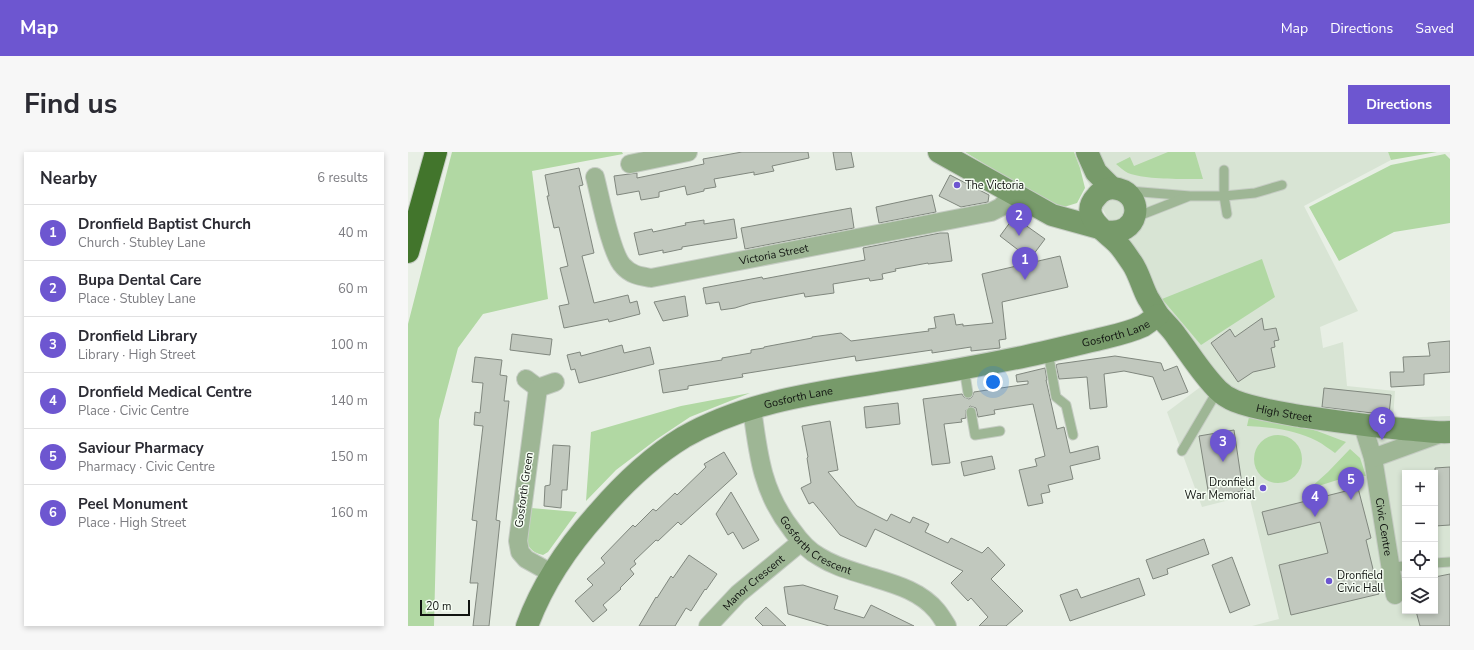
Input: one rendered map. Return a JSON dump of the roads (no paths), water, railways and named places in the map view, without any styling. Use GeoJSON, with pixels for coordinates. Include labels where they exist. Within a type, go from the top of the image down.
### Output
{"type":"FeatureCollection","features":[{"type":"Feature","properties":{"kind":"highway"},"geometry":{"type":"LineString","coordinates":[[408,252],[436,152]]}},
{"type":"Feature","properties":{"kind":"street"},"geometry":{"type":"LineString","coordinates":[[630,164],[688,152]]}},
{"type":"Feature","properties":{"kind":"street"},"geometry":{"type":"LineString","coordinates":[[939,152],[1052,215],[1112,233],[1126,229],[1133,221]]}},
{"type":"Feature","properties":{"kind":"street"},"geometry":{"type":"LineString","coordinates":[[1087,152],[1106,194]]}},
{"type":"Feature","properties":{"kind":"street","name":"Victoria Street"},"geometry":{"type":"LineString","coordinates":[[595,177],[618,260],[630,273],[652,278],[991,212],[1001,207],[1012,194]]}},
{"type":"Feature","properties":{"kind":"street"},"geometry":{"type":"LineString","coordinates":[[1070,220],[1082,213],[1106,194],[1128,194],[1135,204],[1131,241],[1134,265]]}},
{"type":"Feature","properties":{"kind":"street"},"geometry":{"type":"LineString","coordinates":[[1106,194],[1091,208],[1091,216],[1094,222],[1119,245],[1134,265]]}},
{"type":"Feature","properties":{"kind":"street","name":"High Street"},"geometry":{"type":"LineString","coordinates":[[1134,265],[1146,296],[1158,315],[1176,335],[1218,390],[1234,401],[1249,406],[1363,426],[1447,432]]}},
{"type":"Feature","properties":{"kind":"street","name":"Gosforth Lane"},"geometry":{"type":"LineString","coordinates":[[527,626],[538,601],[553,574],[582,530],[612,496],[642,466],[702,427],[728,416],[784,399],[1048,352],[1130,331],[1145,325],[1158,315]]}},
{"type":"Feature","properties":{"kind":"street","name":"Gosforth Green"},"geometry":{"type":"LineString","coordinates":[[540,383],[518,541],[520,552],[526,559],[553,574]]}},
{"type":"Feature","properties":{"kind":"street","name":"Gosforth Crescent"},"geometry":{"type":"LineString","coordinates":[[752,408],[761,468],[770,495],[785,521],[801,542],[818,557],[842,568],[896,584],[918,595],[936,610],[947,626]]}},
{"type":"Feature","properties":{"kind":"street","name":"Civic Centre"},"geometry":{"type":"LineString","coordinates":[[1363,426],[1373,458],[1398,567],[1395,595]]}},
{"type":"Feature","properties":{"kind":"street"},"geometry":{"type":"LineString","coordinates":[[1373,458],[1447,432]]}},
{"type":"Feature","properties":{"kind":"street","name":"Manor Crescent"},"geometry":{"type":"LineString","coordinates":[[708,626],[738,594],[801,542]]}},
{"type":"Feature","properties":{"kind":"lane"},"geometry":{"type":"LineString","coordinates":[[1224,170],[1224,196],[1227,214]]}},
{"type":"Feature","properties":{"kind":"lane"},"geometry":{"type":"LineString","coordinates":[[1106,194],[1224,196],[1255,193],[1282,185]]}},
{"type":"Feature","properties":{"kind":"lane"},"geometry":{"type":"LineString","coordinates":[[1133,221],[1190,196]]}},
{"type":"Feature","properties":{"kind":"lane"},"geometry":{"type":"LineString","coordinates":[[1048,352],[1056,397],[1066,404],[1073,435]]}},
{"type":"Feature","properties":{"kind":"lane"},"geometry":{"type":"LineString","coordinates":[[964,368],[968,393]]}},
{"type":"Feature","properties":{"kind":"lane"},"geometry":{"type":"LineString","coordinates":[[1182,452],[1218,390]]}},
{"type":"Feature","properties":{"kind":"lane"},"geometry":{"type":"LineString","coordinates":[[971,412],[975,435],[1000,431]]}},
{"type":"Feature","properties":{"kind":"lane"},"geometry":{"type":"LineString","coordinates":[[1438,563],[1450,562]]}},
{"type":"Feature","properties":{"kind":"place","name":"The Victoria"},"geometry":{"type":"Point","coordinates":[957,185]}},
{"type":"Feature","properties":{"kind":"place","name":"Bupa Dental Care"},"geometry":{"type":"Point","coordinates":[1019,236]}},
{"type":"Feature","properties":{"kind":"place","name":"Dronfield Baptist Church"},"geometry":{"type":"Point","coordinates":[1025,280]}},
{"type":"Feature","properties":{"kind":"place","name":"Peel Monument"},"geometry":{"type":"Point","coordinates":[1382,440]}},
{"type":"Feature","properties":{"kind":"place","name":"Dronfield Library"},"geometry":{"type":"Point","coordinates":[1223,462]}},
{"type":"Feature","properties":{"kind":"place","name":"Dronfield War Memorial"},"geometry":{"type":"Point","coordinates":[1263,488]}},
{"type":"Feature","properties":{"kind":"place","name":"Saviour Pharmacy"},"geometry":{"type":"Point","coordinates":[1351,500]}},
{"type":"Feature","properties":{"kind":"place","name":"Dronfield Medical Centre"},"geometry":{"type":"Point","coordinates":[1315,517]}},
{"type":"Feature","properties":{"kind":"place","name":"Dronfield Civic Hall"},"geometry":{"type":"Point","coordinates":[1329,581]}}]}
